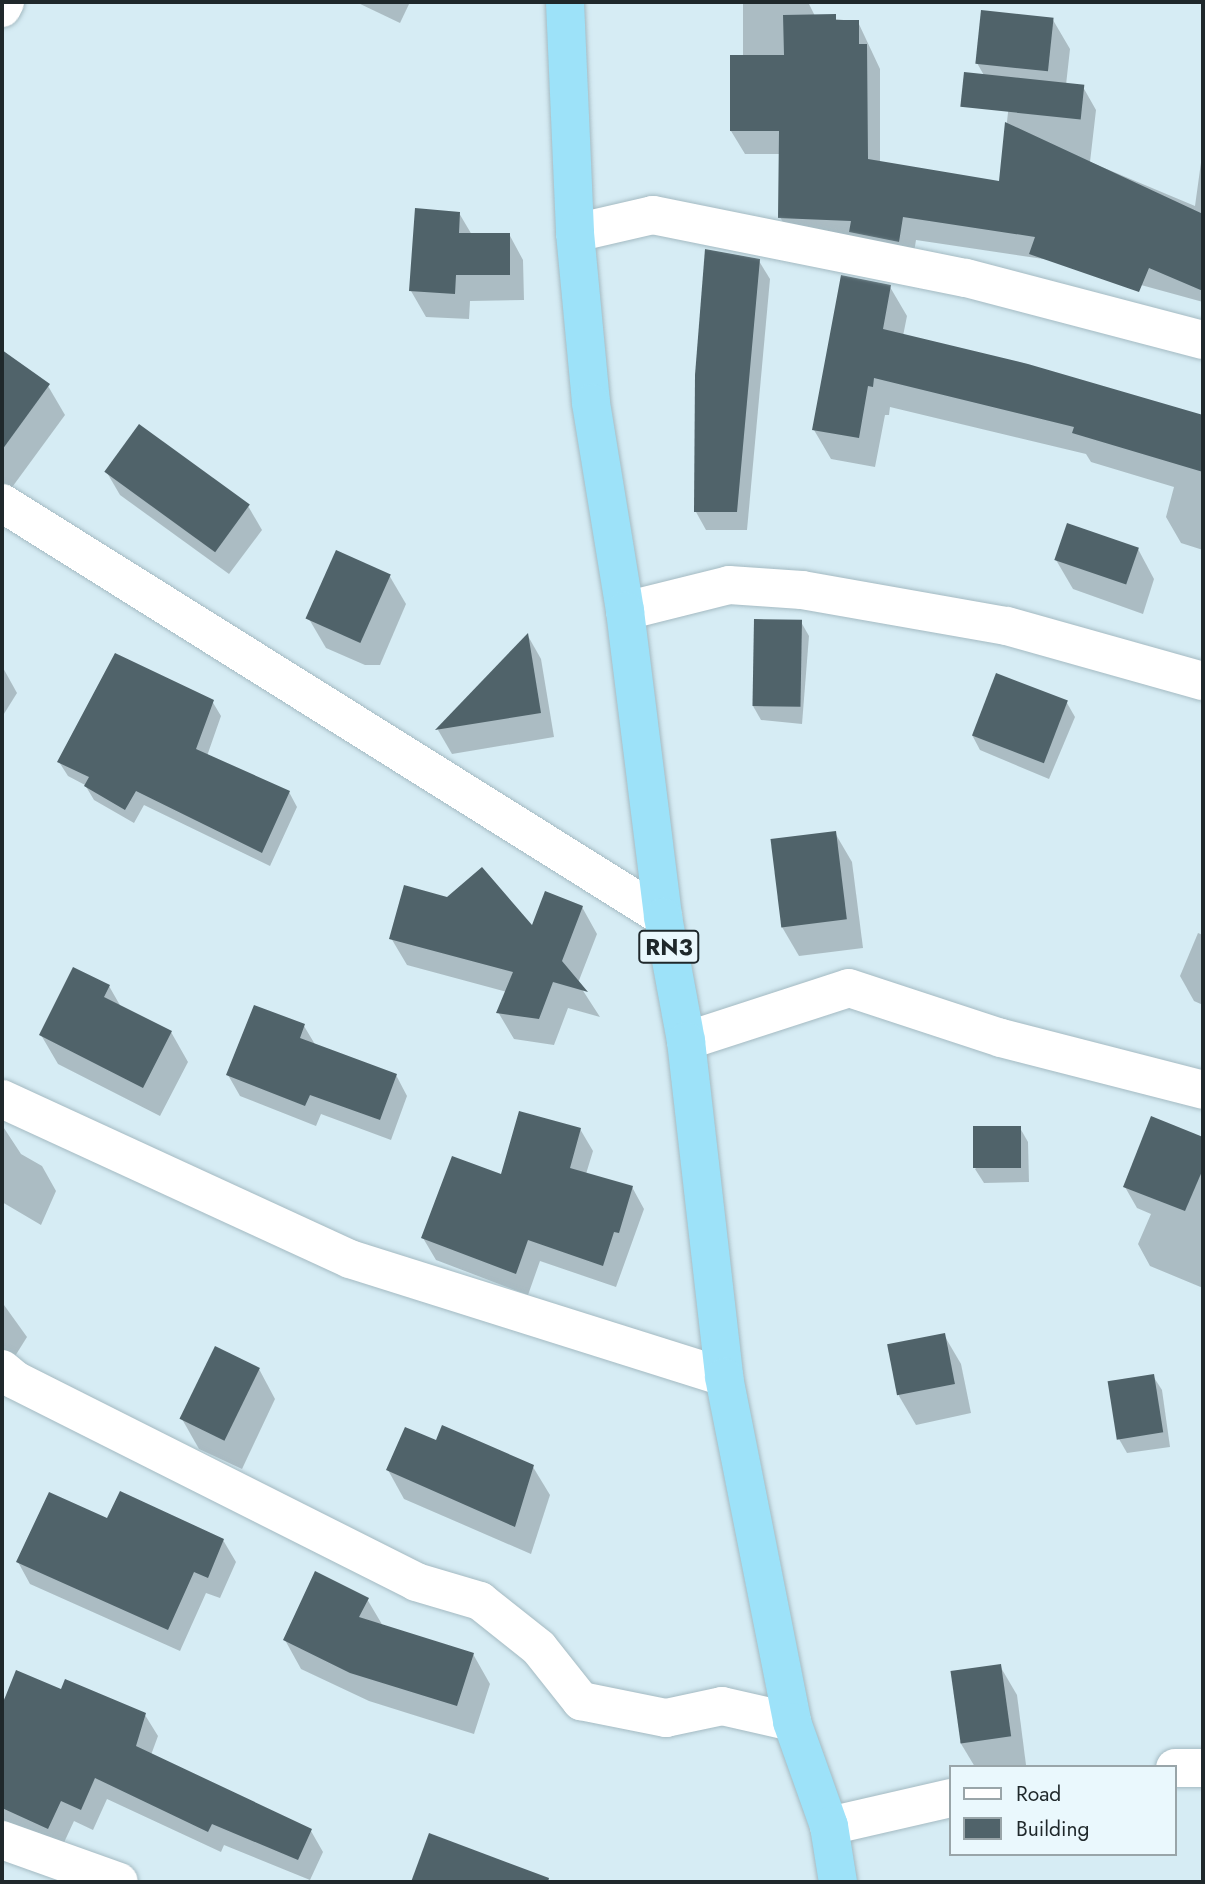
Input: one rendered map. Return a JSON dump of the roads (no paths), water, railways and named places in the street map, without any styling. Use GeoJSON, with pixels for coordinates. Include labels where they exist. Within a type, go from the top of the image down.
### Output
{"type":"FeatureCollection","features":[{"type":"Feature","properties":{"kind":"highway","name":"RN3"},"geometry":{"type":"LineString","coordinates":[[565,2],[575,233],[591,403],[625,611],[663,918],[686,1041],[724,1377],[792,1722],[829,1826],[838,1882]]}},
{"type":"Feature","properties":{"kind":"street"},"geometry":{"type":"LineString","coordinates":[[2,8],[5,2]]}},
{"type":"Feature","properties":{"kind":"street"},"geometry":{"type":"LineString","coordinates":[[575,233],[653,215],[966,278],[1203,340]]}},
{"type":"Feature","properties":{"kind":"street"},"geometry":{"type":"LineString","coordinates":[[2,503],[663,918]]}},
{"type":"Feature","properties":{"kind":"street"},"geometry":{"type":"LineString","coordinates":[[625,611],[729,584],[802,590],[1007,626],[1203,681]]}},
{"type":"Feature","properties":{"kind":"street"},"geometry":{"type":"LineString","coordinates":[[686,1041],[849,988],[1000,1038],[1203,1090]]}},
{"type":"Feature","properties":{"kind":"street"},"geometry":{"type":"LineString","coordinates":[[2,1098],[350,1259],[724,1377]]}},
{"type":"Feature","properties":{"kind":"street"},"geometry":{"type":"LineString","coordinates":[[2,1369],[15,1380],[416,1582],[480,1601],[539,1648],[581,1701],[666,1718],[722,1706],[792,1722]]}},
{"type":"Feature","properties":{"kind":"street"},"geometry":{"type":"LineString","coordinates":[[1177,1768],[1203,1768]]}},
{"type":"Feature","properties":{"kind":"street"},"geometry":{"type":"LineString","coordinates":[[829,1826],[950,1798]]}},
{"type":"Feature","properties":{"kind":"street"},"geometry":{"type":"LineString","coordinates":[[2,1840],[118,1882]]}}]}
